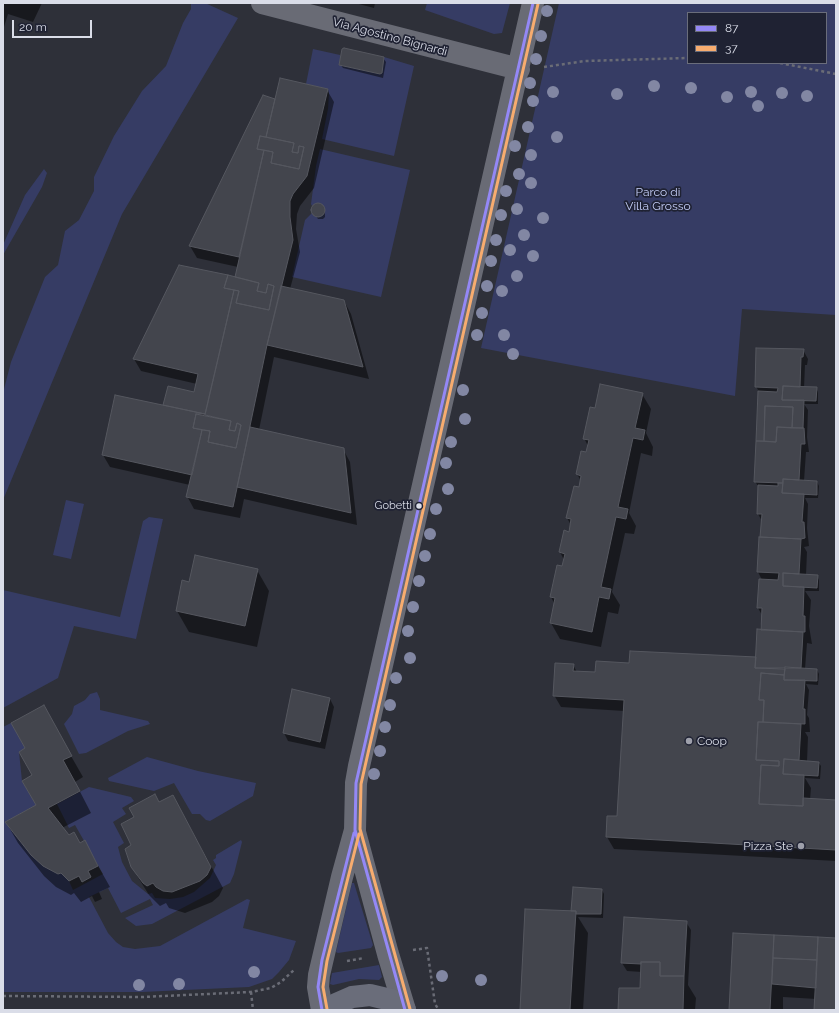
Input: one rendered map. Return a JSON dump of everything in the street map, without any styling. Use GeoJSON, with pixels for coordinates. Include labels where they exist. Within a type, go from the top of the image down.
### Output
{"type":"FeatureCollection","features":[{"type":"Feature","properties":{"kind":"main road"},"geometry":{"type":"LineString","coordinates":[[329,1010],[336,1004],[352,997],[370,995],[391,1000],[405,1010]]}},
{"type":"Feature","properties":{"kind":"street","name":"Via Agostino Bignardi"},"geometry":{"type":"LineString","coordinates":[[262,3],[529,68]]}},
{"type":"Feature","properties":{"kind":"street"},"geometry":{"type":"LineString","coordinates":[[322,1010],[318,987],[322,960],[355,830],[356,783],[359,766],[529,68],[533,3]]}},
{"type":"Feature","properties":{"kind":"street"},"geometry":{"type":"LineString","coordinates":[[355,830],[388,954],[405,1010]]}},
{"type":"Feature","properties":{"kind":"path"},"geometry":{"type":"LineString","coordinates":[[529,68],[585,61],[687,58]]}},
{"type":"Feature","properties":{"kind":"path"},"geometry":{"type":"LineString","coordinates":[[785,64],[836,74]]}},
{"type":"Feature","properties":{"kind":"path"},"geometry":{"type":"LineString","coordinates":[[427,948],[435,1004],[440,1010]]}},
{"type":"Feature","properties":{"kind":"path"},"geometry":{"type":"LineString","coordinates":[[341,962],[368,957]]}},
{"type":"Feature","properties":{"kind":"path"},"geometry":{"type":"LineString","coordinates":[[3,996],[142,997],[251,992],[271,988],[281,982],[296,968]]}},
{"type":"Feature","properties":{"kind":"path"},"geometry":{"type":"LineString","coordinates":[[251,992],[253,1010]]}},
{"type":"Feature","properties":{"kind":"green space"},"geometry":{"type":"Polygon","coordinates":[[[191,3],[205,3],[238,18],[122,214],[3,500],[3,393],[11,362],[45,277],[58,265],[65,231],[79,220],[94,191],[94,177],[114,136],[142,91],[166,66],[183,23],[191,9],[191,3]]]}},
{"type":"Feature","properties":{"kind":"green space"},"geometry":{"type":"Polygon","coordinates":[[[427,3],[510,3],[502,33],[494,34],[425,10],[427,3]]]}},
{"type":"Feature","properties":{"kind":"green space","name":"Parco di Villa Grosso"},"geometry":{"type":"Polygon","coordinates":[[[559,3],[836,3],[836,315],[742,309],[735,396],[481,348],[559,3]]]}},
{"type":"Feature","properties":{"kind":"green space"},"geometry":{"type":"Polygon","coordinates":[[[313,49],[340,55],[340,65],[380,74],[382,72],[384,57],[414,66],[394,156],[322,139],[328,109],[329,93],[328,89],[306,84],[313,49]]]}},
{"type":"Feature","properties":{"kind":"green space"},"geometry":{"type":"Polygon","coordinates":[[[320,149],[410,170],[381,297],[292,277],[305,220],[312,213],[315,216],[319,216],[324,212],[322,205],[317,203],[312,206],[311,204],[316,166],[320,149]]]}},
{"type":"Feature","properties":{"kind":"green space"},"geometry":{"type":"Polygon","coordinates":[[[44,169],[47,173],[42,187],[3,255],[3,245],[25,195],[44,169]]]}},
{"type":"Feature","properties":{"kind":"green space"},"geometry":{"type":"Polygon","coordinates":[[[66,500],[84,504],[71,559],[53,555],[66,500]]]}},
{"type":"Feature","properties":{"kind":"green space"},"geometry":{"type":"Polygon","coordinates":[[[149,517],[163,519],[136,639],[74,626],[58,678],[3,708],[3,590],[120,617],[143,521],[149,517]]]}},
{"type":"Feature","properties":{"kind":"green space"},"geometry":{"type":"Polygon","coordinates":[[[97,692],[100,699],[100,710],[148,721],[150,724],[128,731],[86,753],[79,754],[64,724],[72,714],[74,706],[85,700],[90,694],[97,692]]]}},
{"type":"Feature","properties":{"kind":"green space"},"geometry":{"type":"Polygon","coordinates":[[[11,723],[25,748],[19,752],[22,781],[36,805],[5,822],[31,855],[54,872],[56,871],[58,874],[61,873],[69,881],[73,890],[103,874],[75,825],[69,828],[57,804],[89,787],[131,797],[134,801],[122,808],[126,814],[113,822],[124,843],[118,847],[122,862],[132,881],[148,894],[152,893],[155,898],[170,899],[183,897],[194,892],[210,878],[216,865],[213,860],[216,858],[216,855],[241,840],[242,842],[234,874],[230,883],[152,924],[136,926],[125,918],[153,905],[150,899],[121,913],[108,888],[89,897],[108,933],[116,942],[123,947],[135,949],[160,946],[247,899],[250,900],[243,928],[296,941],[289,960],[279,972],[272,979],[249,987],[142,992],[3,992],[3,727],[11,723]]]}},
{"type":"Feature","properties":{"kind":"green space"},"geometry":{"type":"Polygon","coordinates":[[[147,757],[198,771],[256,783],[253,796],[210,821],[206,820],[200,814],[192,814],[174,783],[154,791],[109,781],[108,778],[147,757]]]}},
{"type":"Feature","properties":{"kind":"green space"},"geometry":{"type":"Polygon","coordinates":[[[352,883],[354,883],[373,945],[371,948],[338,953],[336,952],[352,883]]]}},
{"type":"Feature","properties":{"kind":"green space"},"geometry":{"type":"Polygon","coordinates":[[[379,965],[382,977],[379,980],[359,979],[333,985],[330,984],[332,973],[379,965]]]}},
{"type":"Feature","properties":{"kind":"building"},"geometry":{"type":"Polygon","coordinates":[[[344,48],[384,57],[382,73],[380,74],[339,65],[342,49],[344,48]]]}},
{"type":"Feature","properties":{"kind":"building"},"geometry":{"type":"Polygon","coordinates":[[[280,78],[328,89],[307,176],[293,194],[290,201],[290,217],[293,240],[267,345],[233,507],[186,497],[202,430],[210,431],[208,442],[236,448],[241,425],[237,423],[235,431],[229,430],[231,421],[205,415],[234,290],[239,291],[236,303],[269,310],[274,286],[268,284],[266,293],[257,291],[259,283],[235,277],[264,150],[273,152],[271,163],[299,169],[304,147],[299,146],[298,153],[292,152],[294,143],[266,137],[280,78]]]}},
{"type":"Feature","properties":{"kind":"building"},"geometry":{"type":"Polygon","coordinates":[[[263,95],[275,99],[266,137],[260,136],[257,149],[264,150],[239,257],[189,246],[263,95]]]}},
{"type":"Feature","properties":{"kind":"building"},"geometry":{"type":"Polygon","coordinates":[[[260,136],[294,143],[292,152],[298,153],[299,146],[304,147],[299,169],[271,163],[273,152],[257,149],[260,136]]]}},
{"type":"Feature","properties":{"kind":"building"},"geometry":{"type":"Polygon","coordinates":[[[318,203],[323,205],[325,210],[323,215],[318,217],[313,215],[311,210],[313,205],[318,203]]]}},
{"type":"Feature","properties":{"kind":"building"},"geometry":{"type":"Polygon","coordinates":[[[179,265],[228,275],[224,288],[234,290],[205,414],[163,405],[168,386],[194,392],[198,374],[133,359],[179,265]]]}},
{"type":"Feature","properties":{"kind":"building"},"geometry":{"type":"Polygon","coordinates":[[[228,275],[259,283],[257,291],[266,293],[268,284],[274,286],[269,310],[236,303],[239,291],[224,288],[228,275]]]}},
{"type":"Feature","properties":{"kind":"building"},"geometry":{"type":"Polygon","coordinates":[[[281,286],[344,300],[363,367],[267,345],[281,286]]]}},
{"type":"Feature","properties":{"kind":"building"},"geometry":{"type":"Polygon","coordinates":[[[756,348],[804,349],[803,357],[801,357],[800,387],[783,386],[782,400],[804,400],[803,428],[792,428],[793,407],[765,406],[764,441],[756,441],[758,391],[777,392],[778,388],[755,387],[756,348]]]}},
{"type":"Feature","properties":{"kind":"building"},"geometry":{"type":"Polygon","coordinates":[[[600,384],[643,393],[635,428],[645,430],[643,440],[633,438],[618,507],[628,509],[626,519],[616,517],[601,587],[611,589],[609,599],[599,597],[592,632],[550,623],[555,598],[550,597],[557,565],[562,566],[565,554],[559,552],[564,530],[569,532],[571,519],[566,518],[574,486],[579,487],[581,476],[576,474],[581,451],[586,452],[589,440],[583,439],[590,407],[595,408],[600,384]]]}},
{"type":"Feature","properties":{"kind":"building"},"geometry":{"type":"Polygon","coordinates":[[[783,386],[817,387],[816,401],[782,400],[783,386]]]}},
{"type":"Feature","properties":{"kind":"building"},"geometry":{"type":"Polygon","coordinates":[[[115,395],[205,414],[196,414],[193,428],[202,430],[192,475],[102,455],[115,395]]]}},
{"type":"Feature","properties":{"kind":"building"},"geometry":{"type":"Polygon","coordinates":[[[765,406],[793,407],[792,428],[777,427],[776,442],[764,441],[765,406]]]}},
{"type":"Feature","properties":{"kind":"building"},"geometry":{"type":"Polygon","coordinates":[[[196,414],[231,421],[229,430],[235,431],[237,423],[241,425],[236,448],[208,442],[210,431],[193,428],[196,414]]]}},
{"type":"Feature","properties":{"kind":"building"},"geometry":{"type":"Polygon","coordinates":[[[250,427],[344,448],[351,513],[237,487],[250,427]]]}},
{"type":"Feature","properties":{"kind":"building"},"geometry":{"type":"Polygon","coordinates":[[[777,427],[804,428],[805,444],[801,444],[799,480],[783,479],[783,483],[754,482],[756,441],[776,442],[777,427]]]}},
{"type":"Feature","properties":{"kind":"building"},"geometry":{"type":"Polygon","coordinates":[[[783,479],[817,481],[817,495],[782,493],[783,479]]]}},
{"type":"Feature","properties":{"kind":"building"},"geometry":{"type":"Polygon","coordinates":[[[778,483],[783,483],[782,493],[804,494],[802,522],[804,522],[805,538],[760,537],[762,514],[757,514],[758,485],[778,486],[778,483]]]}},
{"type":"Feature","properties":{"kind":"building"},"geometry":{"type":"Polygon","coordinates":[[[759,537],[801,539],[799,574],[783,573],[783,586],[804,587],[803,616],[805,616],[805,632],[761,630],[762,608],[757,608],[759,579],[778,580],[779,573],[757,572],[759,537]]]}},
{"type":"Feature","properties":{"kind":"building"},"geometry":{"type":"Polygon","coordinates":[[[195,555],[258,569],[245,626],[176,611],[182,580],[189,582],[195,555]]]}},
{"type":"Feature","properties":{"kind":"building"},"geometry":{"type":"Polygon","coordinates":[[[783,573],[818,575],[817,588],[783,586],[783,573]]]}},
{"type":"Feature","properties":{"kind":"building"},"geometry":{"type":"Polygon","coordinates":[[[757,629],[803,632],[801,668],[755,668],[757,629]]]}},
{"type":"Feature","properties":{"kind":"building","name":"Coop"},"geometry":{"type":"Polygon","coordinates":[[[630,651],[756,657],[755,668],[785,669],[784,675],[761,673],[759,700],[764,700],[763,722],[758,722],[756,760],[779,761],[779,766],[761,765],[759,804],[803,806],[803,798],[836,800],[836,850],[606,837],[607,816],[617,816],[624,700],[553,696],[555,663],[574,664],[573,671],[595,672],[596,661],[629,663],[630,651]]]}},
{"type":"Feature","properties":{"kind":"building"},"geometry":{"type":"Polygon","coordinates":[[[785,667],[817,669],[817,681],[784,680],[785,667]]]}},
{"type":"Feature","properties":{"kind":"building"},"geometry":{"type":"Polygon","coordinates":[[[761,673],[784,675],[784,680],[805,680],[803,709],[805,709],[805,724],[763,722],[764,700],[759,700],[761,673]]]}},
{"type":"Feature","properties":{"kind":"building"},"geometry":{"type":"Polygon","coordinates":[[[292,689],[330,698],[320,742],[283,733],[292,689]]]}},
{"type":"Feature","properties":{"kind":"building"},"geometry":{"type":"Polygon","coordinates":[[[44,705],[72,756],[63,760],[80,791],[48,808],[69,835],[74,832],[80,843],[85,840],[98,866],[88,871],[91,877],[82,882],[79,876],[69,881],[61,873],[58,874],[43,866],[31,855],[5,822],[36,805],[22,781],[32,775],[19,752],[25,748],[11,723],[44,705]]]}},
{"type":"Feature","properties":{"kind":"building"},"geometry":{"type":"Polygon","coordinates":[[[758,722],[801,724],[799,760],[784,759],[783,774],[804,775],[803,806],[759,804],[761,765],[779,766],[779,761],[756,760],[758,722]]]}},
{"type":"Feature","properties":{"kind":"building"},"geometry":{"type":"Polygon","coordinates":[[[784,759],[819,762],[818,776],[783,774],[784,759]]]}},
{"type":"Feature","properties":{"kind":"building"},"geometry":{"type":"Polygon","coordinates":[[[155,794],[159,802],[173,795],[211,867],[207,875],[200,881],[172,892],[163,891],[156,887],[153,883],[147,886],[143,883],[131,867],[125,849],[131,845],[121,824],[134,817],[129,808],[155,794]]]}},
{"type":"Feature","properties":{"kind":"building"},"geometry":{"type":"Polygon","coordinates":[[[573,887],[602,889],[601,914],[576,914],[576,911],[571,911],[573,887]]]}},
{"type":"Feature","properties":{"kind":"building"},"geometry":{"type":"Polygon","coordinates":[[[525,909],[576,911],[570,1010],[520,1010],[525,909]]]}},
{"type":"Feature","properties":{"kind":"building"},"geometry":{"type":"Polygon","coordinates":[[[624,917],[687,921],[684,976],[660,976],[660,962],[641,962],[641,964],[621,963],[624,917]]]}},
{"type":"Feature","properties":{"kind":"building"},"geometry":{"type":"Polygon","coordinates":[[[733,933],[774,935],[770,1010],[729,1010],[733,933]]]}},
{"type":"Feature","properties":{"kind":"building"},"geometry":{"type":"Polygon","coordinates":[[[774,935],[818,937],[817,960],[773,958],[774,935]]]}},
{"type":"Feature","properties":{"kind":"building"},"geometry":{"type":"Polygon","coordinates":[[[818,937],[836,938],[836,1010],[814,1010],[818,937]]]}},
{"type":"Feature","properties":{"kind":"building"},"geometry":{"type":"Polygon","coordinates":[[[773,958],[817,960],[816,988],[772,984],[773,958]]]}},
{"type":"Feature","properties":{"kind":"building"},"geometry":{"type":"Polygon","coordinates":[[[641,962],[660,962],[660,976],[684,976],[683,1010],[618,1010],[619,988],[640,988],[641,962]]]}},
{"type":"Feature","properties":{"kind":"transit line","name":"87"},"geometry":{"type":"LineString","coordinates":[[405,1010],[355,830],[356,783],[533,3]]}},
{"type":"Feature","properties":{"kind":"transit line","name":"37"},"geometry":{"type":"LineString","coordinates":[[410,1009],[360,829],[361,784],[538,4]]}},
{"type":"Feature","properties":{"kind":"transit line","name":"87"},"geometry":{"type":"LineString","coordinates":[[322,1010],[318,987],[322,960],[354,833]]}},
{"type":"Feature","properties":{"kind":"transit line","name":"37"},"geometry":{"type":"LineString","coordinates":[[327,1009],[323,987],[327,961],[359,834]]}},
{"type":"Feature","properties":{"kind":"place","name":"Gobetti"},"geometry":{"type":"Point","coordinates":[419,506]}},
{"type":"Feature","properties":{"kind":"place","name":"Coop"},"geometry":{"type":"Point","coordinates":[689,741]}},
{"type":"Feature","properties":{"kind":"place","name":"Pizza Ste"},"geometry":{"type":"Point","coordinates":[801,846]}}]}
